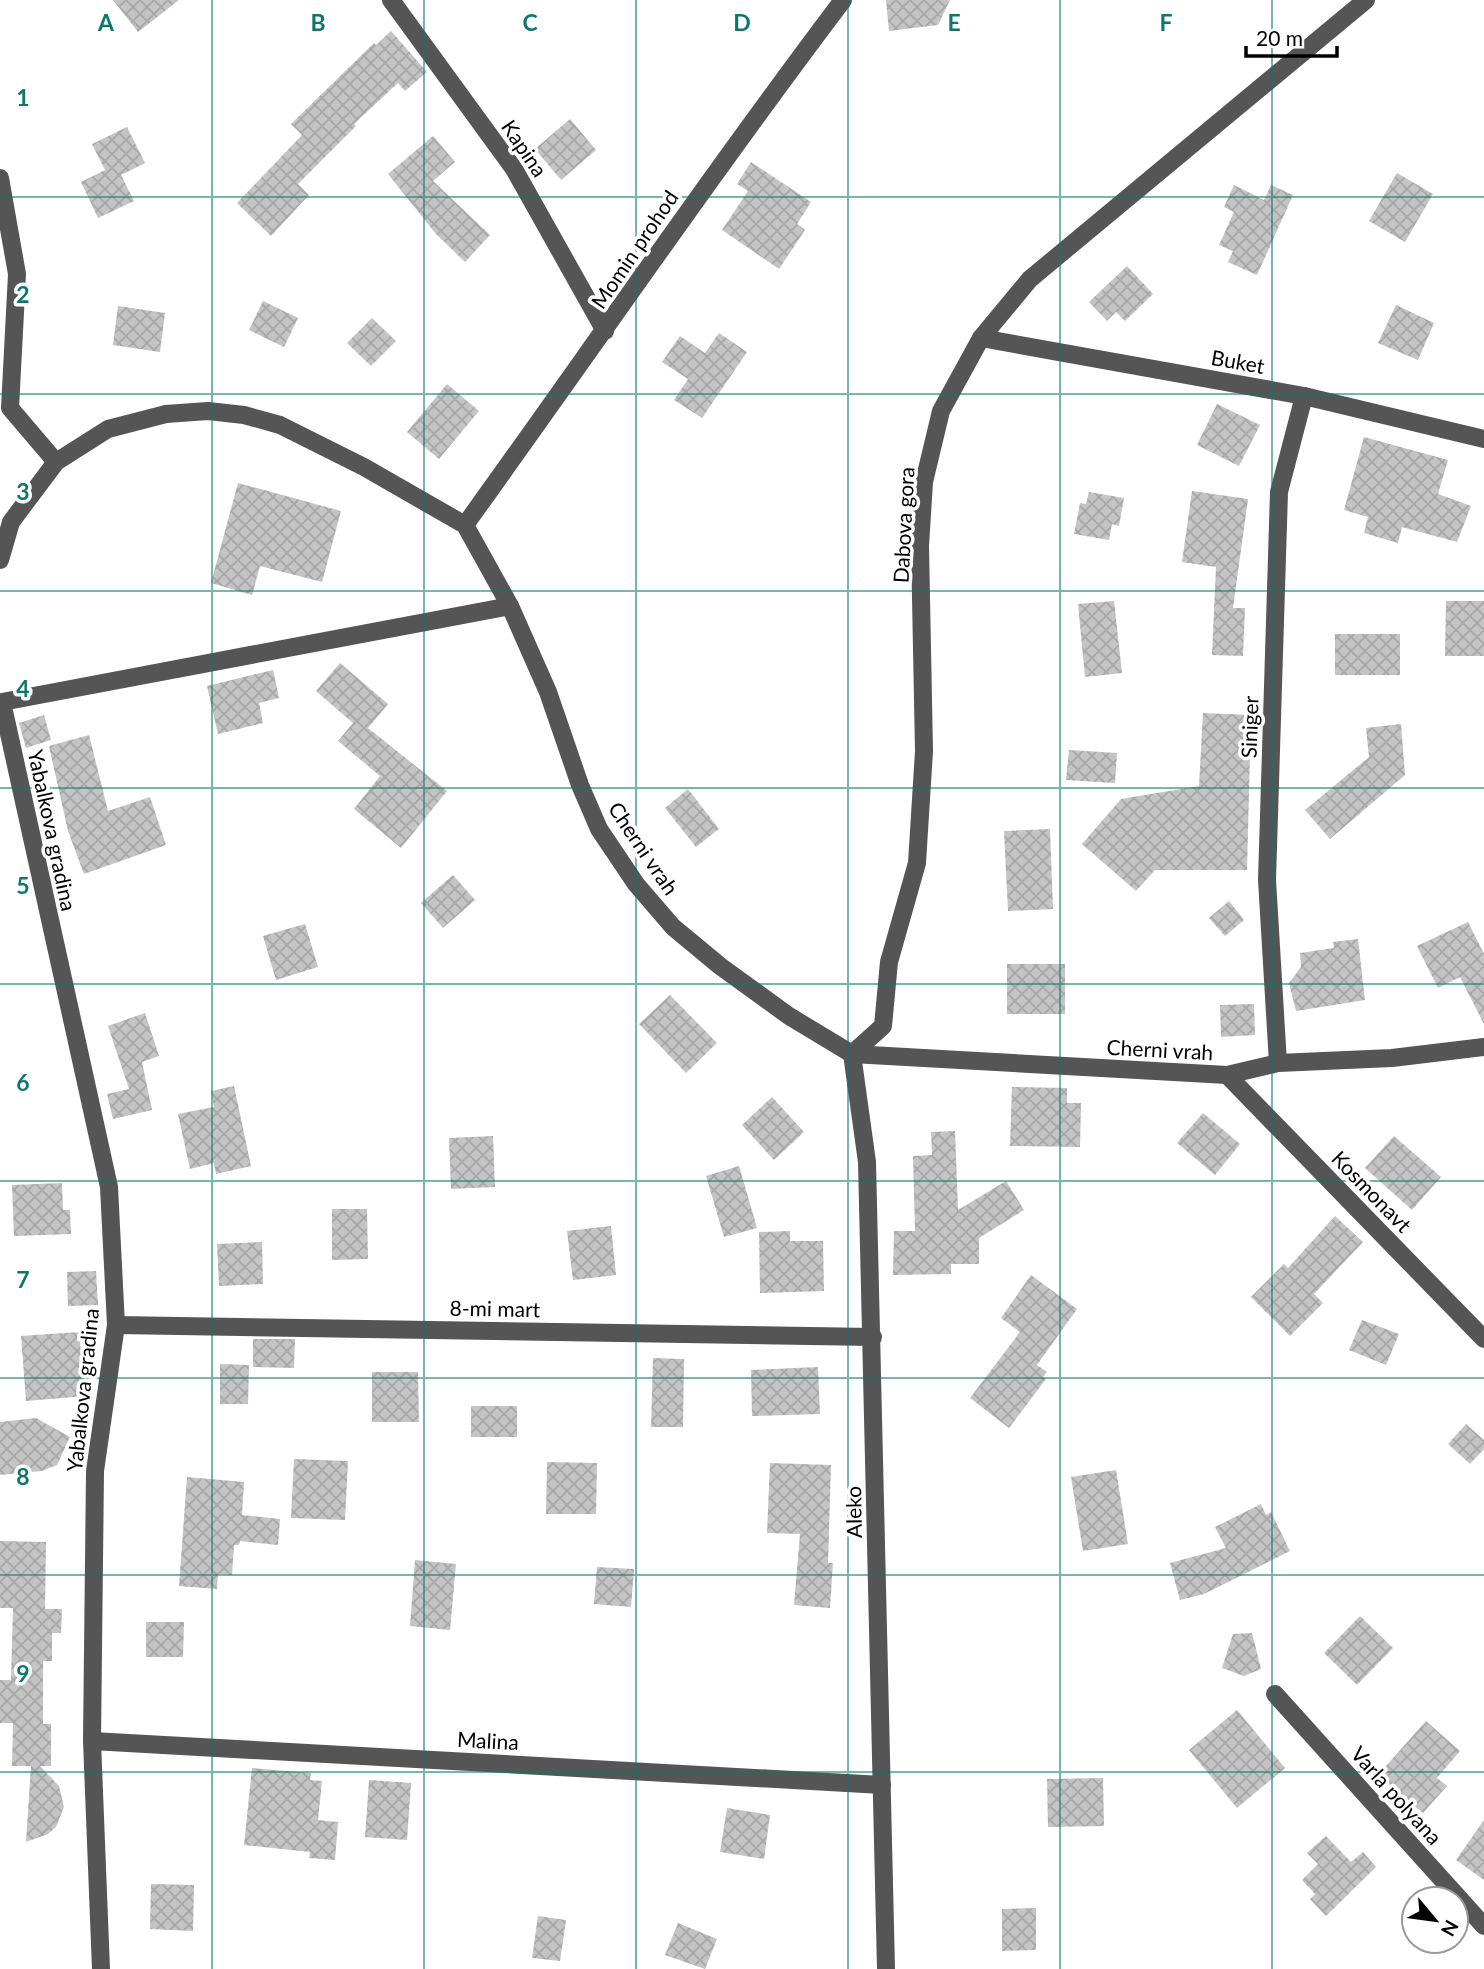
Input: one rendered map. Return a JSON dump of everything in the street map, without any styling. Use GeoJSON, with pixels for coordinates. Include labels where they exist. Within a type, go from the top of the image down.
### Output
{"type":"FeatureCollection","features":[{"type":"Feature","properties":{"kind":"street","name":"Kapina"},"geometry":{"type":"LineString","coordinates":[[391,0],[514,169],[605,331]]}},
{"type":"Feature","properties":{"kind":"street","name":"Momin prohod"},"geometry":{"type":"LineString","coordinates":[[464,525],[605,331],[729,151],[843,0]]}},
{"type":"Feature","properties":{"kind":"street","name":"Dabova gora"},"geometry":{"type":"LineString","coordinates":[[852,1054],[883,1026],[889,962],[916,863],[924,751],[920,546],[924,482],[941,411],[981,338],[1030,279],[1366,0]]}},
{"type":"Feature","properties":{"kind":"street"},"geometry":{"type":"LineString","coordinates":[[0,177],[17,274],[10,408],[56,463]]}},
{"type":"Feature","properties":{"kind":"street","name":"Buket"},"geometry":{"type":"LineString","coordinates":[[981,338],[1304,396],[1484,439]]}},
{"type":"Feature","properties":{"kind":"street","name":"Siniger"},"geometry":{"type":"LineString","coordinates":[[1278,1063],[1267,880],[1279,492],[1304,396]]}},
{"type":"Feature","properties":{"kind":"street"},"geometry":{"type":"LineString","coordinates":[[0,560],[11,522],[56,463],[108,429],[166,414],[208,411],[244,415],[292,431],[364,467],[464,525]]}},
{"type":"Feature","properties":{"kind":"street","name":"Cherni vrah"},"geometry":{"type":"LineString","coordinates":[[464,525],[510,606],[548,692],[580,785],[599,830],[636,884],[673,927],[720,967],[789,1016],[852,1054],[1227,1075],[1278,1063],[1392,1058],[1484,1047]]}},
{"type":"Feature","properties":{"kind":"street"},"geometry":{"type":"LineString","coordinates":[[1,698],[510,606]]}},
{"type":"Feature","properties":{"kind":"street","name":"Yabalkova gradina"},"geometry":{"type":"LineString","coordinates":[[1,698],[109,1186],[116,1325],[95,1471],[92,1741],[101,1969]]}},
{"type":"Feature","properties":{"kind":"street","name":"Aleko"},"geometry":{"type":"LineString","coordinates":[[852,1054],[867,1162],[886,1969]]}},
{"type":"Feature","properties":{"kind":"street","name":"Kosmonavt"},"geometry":{"type":"LineString","coordinates":[[1227,1075],[1484,1339]]}},
{"type":"Feature","properties":{"kind":"street","name":"8-mi mart"},"geometry":{"type":"LineString","coordinates":[[116,1325],[873,1337]]}},
{"type":"Feature","properties":{"kind":"street","name":"Varla polyana"},"geometry":{"type":"LineString","coordinates":[[1275,1694],[1484,1926]]}},
{"type":"Feature","properties":{"kind":"street","name":"Malina"},"geometry":{"type":"LineString","coordinates":[[92,1741],[882,1785]]}},
{"type":"Feature","properties":{"kind":"building"},"geometry":{"type":"Polygon","coordinates":[[[113,0],[179,0],[138,32],[113,0]]]}},
{"type":"Feature","properties":{"kind":"building"},"geometry":{"type":"Polygon","coordinates":[[[886,0],[950,0],[938,25],[889,31],[886,0]]]}},
{"type":"Feature","properties":{"kind":"building"},"geometry":{"type":"Polygon","coordinates":[[[391,31],[427,72],[405,91],[398,83],[354,124],[356,126],[298,184],[309,195],[271,236],[237,203],[302,135],[291,124],[374,43],[376,45],[391,31]]]}},
{"type":"Feature","properties":{"kind":"building"},"geometry":{"type":"Polygon","coordinates":[[[570,119],[596,150],[561,180],[535,149],[570,119]]]}},
{"type":"Feature","properties":{"kind":"building"},"geometry":{"type":"Polygon","coordinates":[[[127,127],[145,163],[121,175],[134,201],[98,218],[81,182],[105,170],[92,144],[127,127]]]}},
{"type":"Feature","properties":{"kind":"building"},"geometry":{"type":"Polygon","coordinates":[[[433,136],[455,162],[433,181],[490,235],[465,262],[436,234],[388,174],[433,136]]]}},
{"type":"Feature","properties":{"kind":"building"},"geometry":{"type":"Polygon","coordinates":[[[751,162],[811,202],[797,224],[805,230],[779,269],[722,230],[748,191],[737,184],[751,162]]]}},
{"type":"Feature","properties":{"kind":"building"},"geometry":{"type":"Polygon","coordinates":[[[1397,173],[1433,194],[1405,242],[1369,221],[1397,173]]]}},
{"type":"Feature","properties":{"kind":"building"},"geometry":{"type":"Polygon","coordinates":[[[1234,185],[1264,200],[1271,185],[1293,195],[1257,275],[1228,262],[1233,251],[1219,245],[1234,212],[1224,207],[1234,185]]]}},
{"type":"Feature","properties":{"kind":"building"},"geometry":{"type":"Polygon","coordinates":[[[1127,266],[1153,294],[1125,321],[1116,312],[1107,321],[1089,302],[1127,266]]]}},
{"type":"Feature","properties":{"kind":"building"},"geometry":{"type":"Polygon","coordinates":[[[263,301],[298,318],[284,347],[249,330],[263,301]]]}},
{"type":"Feature","properties":{"kind":"building"},"geometry":{"type":"Polygon","coordinates":[[[1396,305],[1434,323],[1418,360],[1378,343],[1396,305]]]}},
{"type":"Feature","properties":{"kind":"building"},"geometry":{"type":"Polygon","coordinates":[[[118,306],[165,313],[160,352],[113,345],[118,306]]]}},
{"type":"Feature","properties":{"kind":"building"},"geometry":{"type":"Polygon","coordinates":[[[372,318],[396,341],[371,366],[347,343],[372,318]]]}},
{"type":"Feature","properties":{"kind":"building"},"geometry":{"type":"Polygon","coordinates":[[[719,333],[747,352],[702,418],[674,400],[688,379],[662,362],[680,336],[705,353],[719,333]]]}},
{"type":"Feature","properties":{"kind":"building"},"geometry":{"type":"Polygon","coordinates":[[[447,384],[479,411],[439,459],[407,432],[447,384]]]}},
{"type":"Feature","properties":{"kind":"building"},"geometry":{"type":"Polygon","coordinates":[[[1217,404],[1260,425],[1239,466],[1197,445],[1217,404]]]}},
{"type":"Feature","properties":{"kind":"building"},"geometry":{"type":"Polygon","coordinates":[[[1364,437],[1448,460],[1438,494],[1471,506],[1457,542],[1402,527],[1398,543],[1364,533],[1368,517],[1344,510],[1364,437]]]}},
{"type":"Feature","properties":{"kind":"building"},"geometry":{"type":"Polygon","coordinates":[[[238,483],[341,511],[322,582],[260,566],[252,595],[211,583],[238,483]]]}},
{"type":"Feature","properties":{"kind":"building"},"geometry":{"type":"Polygon","coordinates":[[[1192,491],[1248,499],[1233,608],[1245,608],[1243,656],[1212,655],[1216,567],[1182,562],[1192,491]]]}},
{"type":"Feature","properties":{"kind":"building"},"geometry":{"type":"Polygon","coordinates":[[[1089,492],[1124,498],[1119,526],[1112,524],[1109,540],[1074,534],[1080,503],[1086,504],[1089,492]]]}},
{"type":"Feature","properties":{"kind":"building"},"geometry":{"type":"Polygon","coordinates":[[[1114,601],[1122,673],[1085,677],[1078,604],[1114,601]]]}},
{"type":"Feature","properties":{"kind":"building"},"geometry":{"type":"Polygon","coordinates":[[[1446,601],[1484,601],[1484,656],[1445,656],[1446,601]]]}},
{"type":"Feature","properties":{"kind":"building"},"geometry":{"type":"Polygon","coordinates":[[[1335,634],[1400,634],[1400,675],[1335,675],[1335,634]]]}},
{"type":"Feature","properties":{"kind":"building"},"geometry":{"type":"Polygon","coordinates":[[[340,663],[388,704],[368,728],[447,791],[401,848],[354,809],[380,776],[338,741],[353,723],[316,691],[340,663]]]}},
{"type":"Feature","properties":{"kind":"building"},"geometry":{"type":"Polygon","coordinates":[[[273,670],[279,698],[259,703],[263,723],[218,734],[207,686],[273,670]]]}},
{"type":"Feature","properties":{"kind":"building"},"geometry":{"type":"Polygon","coordinates":[[[1203,713],[1251,715],[1247,870],[1155,870],[1136,891],[1082,844],[1121,799],[1199,786],[1203,713]]]}},
{"type":"Feature","properties":{"kind":"building"},"geometry":{"type":"Polygon","coordinates":[[[44,715],[51,740],[26,748],[19,723],[44,715]]]}},
{"type":"Feature","properties":{"kind":"building"},"geometry":{"type":"Polygon","coordinates":[[[1401,724],[1405,775],[1330,839],[1305,810],[1369,757],[1366,728],[1401,724]]]}},
{"type":"Feature","properties":{"kind":"building"},"geometry":{"type":"Polygon","coordinates":[[[89,735],[108,811],[150,797],[166,845],[84,874],[68,831],[49,746],[89,735]]]}},
{"type":"Feature","properties":{"kind":"building"},"geometry":{"type":"Polygon","coordinates":[[[1069,750],[1117,753],[1115,783],[1066,780],[1069,750]]]}},
{"type":"Feature","properties":{"kind":"building"},"geometry":{"type":"Polygon","coordinates":[[[688,789],[719,829],[696,847],[665,808],[688,789]]]}},
{"type":"Feature","properties":{"kind":"building"},"geometry":{"type":"Polygon","coordinates":[[[1050,829],[1053,909],[1008,911],[1004,831],[1050,829]]]}},
{"type":"Feature","properties":{"kind":"building"},"geometry":{"type":"Polygon","coordinates":[[[453,875],[475,900],[443,928],[421,903],[453,875]]]}},
{"type":"Feature","properties":{"kind":"building"},"geometry":{"type":"Polygon","coordinates":[[[1229,901],[1244,920],[1225,936],[1209,918],[1229,901]]]}},
{"type":"Feature","properties":{"kind":"building"},"geometry":{"type":"Polygon","coordinates":[[[1468,922],[1484,954],[1484,1024],[1460,977],[1438,988],[1417,946],[1468,922]]]}},
{"type":"Feature","properties":{"kind":"building"},"geometry":{"type":"Polygon","coordinates":[[[305,924],[318,967],[276,980],[263,936],[305,924]]]}},
{"type":"Feature","properties":{"kind":"building"},"geometry":{"type":"Polygon","coordinates":[[[1358,939],[1365,1000],[1296,1011],[1289,983],[1301,967],[1300,953],[1334,948],[1333,942],[1358,939]]]}},
{"type":"Feature","properties":{"kind":"building"},"geometry":{"type":"Polygon","coordinates":[[[1007,964],[1065,964],[1065,1014],[1007,1014],[1007,964]]]}},
{"type":"Feature","properties":{"kind":"building"},"geometry":{"type":"Polygon","coordinates":[[[670,995],[717,1043],[686,1073],[639,1024],[670,995]]]}},
{"type":"Feature","properties":{"kind":"building"},"geometry":{"type":"Polygon","coordinates":[[[1254,1004],[1255,1035],[1221,1037],[1220,1005],[1254,1004]]]}},
{"type":"Feature","properties":{"kind":"building"},"geometry":{"type":"Polygon","coordinates":[[[145,1013],[159,1056],[142,1062],[152,1110],[113,1119],[107,1094],[129,1089],[108,1026],[145,1013]]]}},
{"type":"Feature","properties":{"kind":"building"},"geometry":{"type":"Polygon","coordinates":[[[234,1086],[251,1166],[216,1174],[214,1163],[190,1169],[178,1114],[214,1107],[211,1091],[234,1086]]]}},
{"type":"Feature","properties":{"kind":"building"},"geometry":{"type":"Polygon","coordinates":[[[1012,1087],[1067,1088],[1067,1103],[1081,1103],[1080,1147],[1010,1146],[1012,1087]]]}},
{"type":"Feature","properties":{"kind":"building"},"geometry":{"type":"Polygon","coordinates":[[[772,1097],[804,1132],[774,1160],[742,1125],[772,1097]]]}},
{"type":"Feature","properties":{"kind":"building"},"geometry":{"type":"Polygon","coordinates":[[[1203,1113],[1240,1144],[1215,1175],[1177,1143],[1203,1113]]]}},
{"type":"Feature","properties":{"kind":"building"},"geometry":{"type":"Polygon","coordinates":[[[955,1131],[958,1210],[1006,1181],[1024,1210],[979,1238],[979,1264],[951,1264],[951,1274],[893,1275],[894,1231],[915,1231],[913,1156],[932,1155],[931,1132],[955,1131]]]}},
{"type":"Feature","properties":{"kind":"building"},"geometry":{"type":"Polygon","coordinates":[[[493,1136],[495,1187],[451,1189],[449,1138],[493,1136]]]}},
{"type":"Feature","properties":{"kind":"building"},"geometry":{"type":"Polygon","coordinates":[[[1394,1136],[1441,1177],[1412,1210],[1365,1168],[1394,1136]]]}},
{"type":"Feature","properties":{"kind":"building"},"geometry":{"type":"Polygon","coordinates":[[[739,1166],[757,1228],[724,1237],[706,1176],[739,1166]]]}},
{"type":"Feature","properties":{"kind":"building"},"geometry":{"type":"Polygon","coordinates":[[[62,1183],[63,1210],[70,1210],[71,1234],[14,1236],[12,1185],[62,1183]]]}},
{"type":"Feature","properties":{"kind":"building"},"geometry":{"type":"Polygon","coordinates":[[[332,1209],[367,1209],[368,1259],[332,1260],[332,1209]]]}},
{"type":"Feature","properties":{"kind":"building"},"geometry":{"type":"Polygon","coordinates":[[[1335,1216],[1363,1242],[1314,1294],[1323,1303],[1290,1336],[1251,1297],[1284,1264],[1288,1268],[1335,1216]]]}},
{"type":"Feature","properties":{"kind":"building"},"geometry":{"type":"Polygon","coordinates":[[[611,1226],[616,1275],[573,1280],[567,1231],[611,1226]]]}},
{"type":"Feature","properties":{"kind":"building"},"geometry":{"type":"Polygon","coordinates":[[[790,1231],[790,1241],[823,1241],[824,1291],[760,1293],[759,1232],[790,1231]]]}},
{"type":"Feature","properties":{"kind":"building"},"geometry":{"type":"Polygon","coordinates":[[[262,1242],[263,1284],[219,1286],[217,1244],[262,1242]]]}},
{"type":"Feature","properties":{"kind":"building"},"geometry":{"type":"Polygon","coordinates":[[[96,1271],[98,1305],[68,1306],[67,1272],[96,1271]]]}},
{"type":"Feature","properties":{"kind":"building"},"geometry":{"type":"Polygon","coordinates":[[[1031,1275],[1077,1309],[1037,1365],[1047,1372],[1043,1377],[1046,1379],[1009,1428],[970,1398],[1020,1332],[1001,1318],[1031,1275]]]}},
{"type":"Feature","properties":{"kind":"building"},"geometry":{"type":"Polygon","coordinates":[[[1362,1320],[1399,1334],[1386,1365],[1349,1350],[1362,1320]]]}},
{"type":"Feature","properties":{"kind":"building"},"geometry":{"type":"Polygon","coordinates":[[[79,1332],[85,1396],[26,1401],[21,1336],[79,1332]]]}},
{"type":"Feature","properties":{"kind":"building"},"geometry":{"type":"Polygon","coordinates":[[[253,1339],[295,1339],[294,1368],[253,1367],[253,1339]]]}},
{"type":"Feature","properties":{"kind":"building"},"geometry":{"type":"Polygon","coordinates":[[[653,1358],[684,1359],[683,1427],[651,1427],[653,1358]]]}},
{"type":"Feature","properties":{"kind":"building"},"geometry":{"type":"Polygon","coordinates":[[[220,1364],[249,1365],[248,1404],[220,1404],[220,1364]]]}},
{"type":"Feature","properties":{"kind":"building"},"geometry":{"type":"Polygon","coordinates":[[[818,1367],[820,1414],[752,1416],[751,1370],[818,1367]]]}},
{"type":"Feature","properties":{"kind":"building"},"geometry":{"type":"Polygon","coordinates":[[[372,1372],[418,1372],[419,1422],[372,1422],[372,1372]]]}},
{"type":"Feature","properties":{"kind":"building"},"geometry":{"type":"Polygon","coordinates":[[[471,1406],[517,1406],[517,1437],[471,1437],[471,1406]]]}},
{"type":"Feature","properties":{"kind":"building"},"geometry":{"type":"Polygon","coordinates":[[[36,1418],[70,1437],[57,1465],[42,1471],[0,1475],[0,1422],[36,1418]]]}},
{"type":"Feature","properties":{"kind":"building"},"geometry":{"type":"Polygon","coordinates":[[[1466,1424],[1484,1440],[1484,1449],[1470,1464],[1448,1444],[1466,1424]]]}},
{"type":"Feature","properties":{"kind":"building"},"geometry":{"type":"Polygon","coordinates":[[[294,1459],[348,1461],[345,1520],[291,1518],[294,1459]]]}},
{"type":"Feature","properties":{"kind":"building"},"geometry":{"type":"Polygon","coordinates":[[[547,1462],[597,1463],[596,1514],[546,1514],[547,1462]]]}},
{"type":"Feature","properties":{"kind":"building"},"geometry":{"type":"Polygon","coordinates":[[[770,1463],[831,1465],[828,1563],[833,1563],[830,1608],[794,1605],[800,1534],[767,1533],[770,1463]]]}},
{"type":"Feature","properties":{"kind":"building"},"geometry":{"type":"Polygon","coordinates":[[[1116,1470],[1128,1544],[1083,1551],[1071,1477],[1116,1470]]]}},
{"type":"Feature","properties":{"kind":"building"},"geometry":{"type":"Polygon","coordinates":[[[187,1477],[244,1482],[242,1515],[280,1519],[278,1545],[240,1541],[239,1545],[234,1545],[232,1575],[218,1574],[217,1589],[179,1586],[187,1477]]]}},
{"type":"Feature","properties":{"kind":"building"},"geometry":{"type":"Polygon","coordinates":[[[1261,1504],[1266,1515],[1271,1512],[1290,1551],[1204,1594],[1180,1600],[1170,1563],[1226,1548],[1215,1527],[1261,1504]]]}},
{"type":"Feature","properties":{"kind":"building"},"geometry":{"type":"Polygon","coordinates":[[[0,1541],[46,1542],[45,1609],[62,1609],[61,1633],[52,1633],[52,1661],[43,1661],[43,1724],[51,1724],[51,1766],[40,1766],[59,1786],[64,1807],[56,1827],[48,1834],[26,1842],[31,1766],[12,1766],[13,1723],[0,1723],[0,1680],[11,1680],[13,1608],[0,1608],[0,1541]]]}},
{"type":"Feature","properties":{"kind":"building"},"geometry":{"type":"Polygon","coordinates":[[[415,1560],[456,1564],[450,1630],[410,1626],[415,1560]]]}},
{"type":"Feature","properties":{"kind":"building"},"geometry":{"type":"Polygon","coordinates":[[[597,1567],[634,1569],[631,1607],[594,1604],[597,1567]]]}},
{"type":"Feature","properties":{"kind":"building"},"geometry":{"type":"Polygon","coordinates":[[[1360,1616],[1393,1648],[1357,1685],[1324,1653],[1360,1616]]]}},
{"type":"Feature","properties":{"kind":"building"},"geometry":{"type":"Polygon","coordinates":[[[146,1622],[184,1622],[183,1657],[146,1657],[146,1622]]]}},
{"type":"Feature","properties":{"kind":"building"},"geometry":{"type":"Polygon","coordinates":[[[1252,1633],[1261,1669],[1244,1676],[1222,1668],[1233,1634],[1252,1633]]]}},
{"type":"Feature","properties":{"kind":"building"},"geometry":{"type":"Polygon","coordinates":[[[1237,1710],[1285,1768],[1237,1808],[1189,1750],[1237,1710]]]}},
{"type":"Feature","properties":{"kind":"building"},"geometry":{"type":"Polygon","coordinates":[[[1426,1721],[1460,1751],[1437,1778],[1447,1786],[1423,1813],[1378,1775],[1426,1721]]]}},
{"type":"Feature","properties":{"kind":"building"},"geometry":{"type":"Polygon","coordinates":[[[252,1768],[311,1773],[310,1780],[322,1781],[318,1820],[338,1822],[335,1860],[309,1858],[310,1852],[244,1845],[252,1768]]]}},
{"type":"Feature","properties":{"kind":"building"},"geometry":{"type":"Polygon","coordinates":[[[1103,1778],[1104,1826],[1048,1827],[1047,1779],[1103,1778]]]}},
{"type":"Feature","properties":{"kind":"building"},"geometry":{"type":"Polygon","coordinates":[[[369,1780],[411,1783],[407,1840],[365,1837],[369,1780]]]}},
{"type":"Feature","properties":{"kind":"building"},"geometry":{"type":"Polygon","coordinates":[[[727,1808],[770,1815],[764,1859],[720,1852],[727,1808]]]}},
{"type":"Feature","properties":{"kind":"building"},"geometry":{"type":"Polygon","coordinates":[[[1484,1820],[1484,1880],[1456,1860],[1484,1820]]]}},
{"type":"Feature","properties":{"kind":"building"},"geometry":{"type":"Polygon","coordinates":[[[1326,1836],[1351,1862],[1363,1852],[1376,1867],[1326,1916],[1310,1899],[1315,1894],[1302,1880],[1318,1864],[1307,1853],[1326,1836]]]}},
{"type":"Feature","properties":{"kind":"building"},"geometry":{"type":"Polygon","coordinates":[[[151,1884],[194,1885],[193,1931],[150,1929],[151,1884]]]}},
{"type":"Feature","properties":{"kind":"building"},"geometry":{"type":"Polygon","coordinates":[[[1036,1908],[1036,1950],[1002,1951],[1002,1909],[1036,1908]]]}},
{"type":"Feature","properties":{"kind":"building"},"geometry":{"type":"Polygon","coordinates":[[[538,1916],[566,1920],[560,1961],[532,1958],[538,1916]]]}},
{"type":"Feature","properties":{"kind":"building"},"geometry":{"type":"Polygon","coordinates":[[[678,1923],[717,1939],[705,1969],[665,1955],[678,1923]]]}}]}
